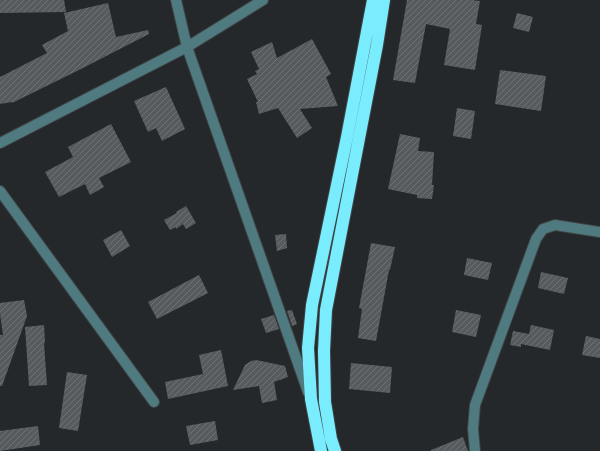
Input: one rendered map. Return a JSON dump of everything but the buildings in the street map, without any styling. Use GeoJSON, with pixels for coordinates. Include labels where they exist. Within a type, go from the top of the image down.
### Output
{"type":"FeatureCollection","features":[{"type":"Feature","properties":{"kind":"highway"},"geometry":{"type":"LineString","coordinates":[[320,450],[311,399],[308,348],[312,305],[348,129],[372,0]]}},
{"type":"Feature","properties":{"kind":"highway"},"geometry":{"type":"LineString","coordinates":[[336,451],[324,402],[326,310],[377,45],[384,0]]}},
{"type":"Feature","properties":{"kind":"street"},"geometry":{"type":"LineString","coordinates":[[176,0],[187,47],[311,399]]}},
{"type":"Feature","properties":{"kind":"street"},"geometry":{"type":"LineString","coordinates":[[0,143],[187,47],[263,0]]}},
{"type":"Feature","properties":{"kind":"street"},"geometry":{"type":"LineString","coordinates":[[0,191],[154,402]]}},
{"type":"Feature","properties":{"kind":"street"},"geometry":{"type":"LineString","coordinates":[[475,451],[473,429],[475,404],[536,239],[543,229],[555,225],[600,232]]}},
{"type":"Feature","properties":{"kind":"street"},"geometry":{"type":"LineString","coordinates":[[320,450],[332,439]]}}]}
